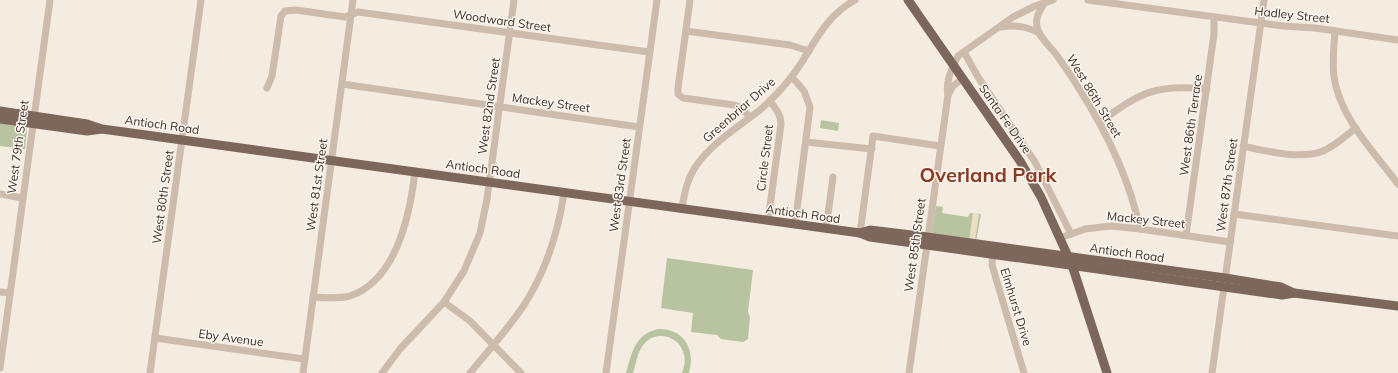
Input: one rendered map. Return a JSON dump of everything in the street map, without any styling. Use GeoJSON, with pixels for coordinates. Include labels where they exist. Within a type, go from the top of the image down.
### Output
{"type":"FeatureCollection","features":[{"type":"Feature","properties":{"kind":"main road","name":"Santa Fe Drive"},"geometry":{"type":"LineString","coordinates":[[908,0],[1020,161],[1041,197],[1070,261],[1107,373]]}},
{"type":"Feature","properties":{"kind":"main road","name":"Antioch Road"},"geometry":{"type":"LineString","coordinates":[[0,111],[33,120],[87,131],[102,129],[860,233],[870,237],[927,241],[1224,282],[1281,287],[1294,293],[1398,306]]}},
{"type":"Feature","properties":{"kind":"main road","name":"Antioch Road"},"geometry":{"type":"LineString","coordinates":[[0,118],[33,120]]}},
{"type":"Feature","properties":{"kind":"street","name":"West 79th Street"},"geometry":{"type":"LineString","coordinates":[[0,368],[50,0]]}},
{"type":"Feature","properties":{"kind":"street","name":"West 80th Street"},"geometry":{"type":"LineString","coordinates":[[150,373],[201,0]]}},
{"type":"Feature","properties":{"kind":"street","name":"West 81st Street"},"geometry":{"type":"LineString","coordinates":[[303,373],[353,0]]}},
{"type":"Feature","properties":{"kind":"street","name":"West 82nd Street"},"geometry":{"type":"LineString","coordinates":[[382,373],[400,349],[444,302],[464,271],[473,251],[484,217],[490,182],[514,0]]}},
{"type":"Feature","properties":{"kind":"street","name":"West 83rd Street"},"geometry":{"type":"LineString","coordinates":[[606,373],[657,0]]}},
{"type":"Feature","properties":{"kind":"street"},"geometry":{"type":"LineString","coordinates":[[690,0],[678,94],[683,98],[734,105],[740,107],[750,116]]}},
{"type":"Feature","properties":{"kind":"street"},"geometry":{"type":"LineString","coordinates":[[953,66],[958,56],[1024,11],[1053,0]]}},
{"type":"Feature","properties":{"kind":"street","name":"Hadley Street"},"geometry":{"type":"LineString","coordinates":[[1088,0],[1398,40]]}},
{"type":"Feature","properties":{"kind":"street","name":"West 87th Street"},"geometry":{"type":"LineString","coordinates":[[1212,373],[1264,0]]}},
{"type":"Feature","properties":{"kind":"street","name":"Greenbriar Drive"},"geometry":{"type":"LineString","coordinates":[[682,209],[687,184],[696,166],[721,140],[770,101],[792,77],[825,25],[834,15],[852,1]]}},
{"type":"Feature","properties":{"kind":"street"},"geometry":{"type":"LineString","coordinates":[[1039,33],[1037,27],[1038,13],[1046,2]]}},
{"type":"Feature","properties":{"kind":"street","name":"Woodward Street"},"geometry":{"type":"LineString","coordinates":[[267,88],[272,76],[281,16],[285,11],[296,10],[345,17],[358,12],[649,52]]}},
{"type":"Feature","properties":{"kind":"street","name":"West 86th Terrace"},"geometry":{"type":"LineString","coordinates":[[1186,235],[1214,34],[1214,17]]}},
{"type":"Feature","properties":{"kind":"street"},"geometry":{"type":"LineString","coordinates":[[1001,27],[1016,25],[1024,26],[1039,33]]}},
{"type":"Feature","properties":{"kind":"street"},"geometry":{"type":"LineString","coordinates":[[686,31],[790,45],[809,50]]}},
{"type":"Feature","properties":{"kind":"street"},"geometry":{"type":"LineString","coordinates":[[1335,31],[1333,62],[1334,77],[1342,105],[1348,117],[1398,184]]}},
{"type":"Feature","properties":{"kind":"street","name":"West 86th Street"},"geometry":{"type":"LineString","coordinates":[[1039,33],[1058,56],[1100,122],[1124,173],[1140,229]]}},
{"type":"Feature","properties":{"kind":"street"},"geometry":{"type":"LineString","coordinates":[[964,52],[978,77],[1035,162],[1071,234]]}},
{"type":"Feature","properties":{"kind":"street","name":"West 85th Street"},"geometry":{"type":"LineString","coordinates":[[909,373],[948,95],[948,80],[953,66]]}},
{"type":"Feature","properties":{"kind":"street"},"geometry":{"type":"LineString","coordinates":[[792,77],[804,91],[810,108],[795,225]]}},
{"type":"Feature","properties":{"kind":"street"},"geometry":{"type":"LineString","coordinates":[[948,95],[953,86],[962,79]]}},
{"type":"Feature","properties":{"kind":"street","name":"Mackey Street"},"geometry":{"type":"LineString","coordinates":[[342,84],[639,127]]}},
{"type":"Feature","properties":{"kind":"street"},"geometry":{"type":"LineString","coordinates":[[1100,122],[1130,100],[1151,91],[1176,87],[1206,89]]}},
{"type":"Feature","properties":{"kind":"street","name":"Circle Street"},"geometry":{"type":"LineString","coordinates":[[768,221],[781,124],[781,118],[770,101]]}},
{"type":"Feature","properties":{"kind":"street"},"geometry":{"type":"LineString","coordinates":[[1243,146],[1295,154],[1311,154],[1329,148],[1356,128]]}},
{"type":"Feature","properties":{"kind":"street"},"geometry":{"type":"LineString","coordinates":[[860,233],[873,136],[940,146]]}},
{"type":"Feature","properties":{"kind":"street"},"geometry":{"type":"LineString","coordinates":[[806,142],[872,149]]}},
{"type":"Feature","properties":{"kind":"street"},"geometry":{"type":"LineString","coordinates":[[313,297],[338,298],[349,296],[366,288],[380,275],[395,250],[401,236],[410,204],[415,171]]}},
{"type":"Feature","properties":{"kind":"street"},"geometry":{"type":"LineString","coordinates":[[826,229],[833,177]]}},
{"type":"Feature","properties":{"kind":"street"},"geometry":{"type":"LineString","coordinates":[[470,373],[524,304],[544,268],[558,228],[564,193]]}},
{"type":"Feature","properties":{"kind":"street"},"geometry":{"type":"LineString","coordinates":[[0,194],[22,198]]}},
{"type":"Feature","properties":{"kind":"street"},"geometry":{"type":"LineString","coordinates":[[1234,214],[1398,236]]}},
{"type":"Feature","properties":{"kind":"street","name":"Mackey Street"},"geometry":{"type":"LineString","coordinates":[[1060,238],[1100,227],[1111,226],[1230,242]]}},
{"type":"Feature","properties":{"kind":"street","name":"Elmhurst Drive"},"geometry":{"type":"LineString","coordinates":[[993,251],[992,265],[1024,373]]}},
{"type":"Feature","properties":{"kind":"street"},"geometry":{"type":"LineString","coordinates":[[0,292],[10,293]]}},
{"type":"Feature","properties":{"kind":"street"},"geometry":{"type":"LineString","coordinates":[[444,302],[470,321],[521,373]]}},
{"type":"Feature","properties":{"kind":"street","name":"Eby Avenue"},"geometry":{"type":"LineString","coordinates":[[155,338],[304,359]]}},
{"type":"Feature","properties":{"kind":"green space"},"geometry":{"type":"Polygon","coordinates":[[[821,120],[839,123],[838,131],[820,128],[821,120]]]}},
{"type":"Feature","properties":{"kind":"green space"},"geometry":{"type":"Polygon","coordinates":[[[0,122],[26,127],[25,149],[0,146],[0,122]]]}},
{"type":"Feature","properties":{"kind":"green space"},"geometry":{"type":"Polygon","coordinates":[[[936,206],[943,207],[942,213],[968,217],[970,213],[981,214],[976,242],[934,235],[932,232],[936,206]]]}},
{"type":"Feature","properties":{"kind":"green space"},"geometry":{"type":"Polygon","coordinates":[[[667,258],[753,270],[748,312],[750,317],[748,339],[743,342],[721,339],[717,335],[691,332],[693,313],[661,308],[667,258]]]}},
{"type":"Feature","properties":{"kind":"green space"},"geometry":{"type":"Polygon","coordinates":[[[658,329],[675,332],[686,342],[691,356],[689,373],[682,373],[685,357],[682,348],[673,339],[661,336],[649,339],[644,344],[638,354],[633,373],[626,373],[632,352],[639,340],[650,332],[658,329]]]}},
{"type":"Feature","properties":{"kind":"shaded area"},"geometry":{"type":"Polygon","coordinates":[[[973,213],[979,214],[975,241],[969,240],[973,213]]]}},
{"type":"Feature","properties":{"kind":"district","name":"Overland Park"},"geometry":{"type":"Point","coordinates":[988,175]}}]}
